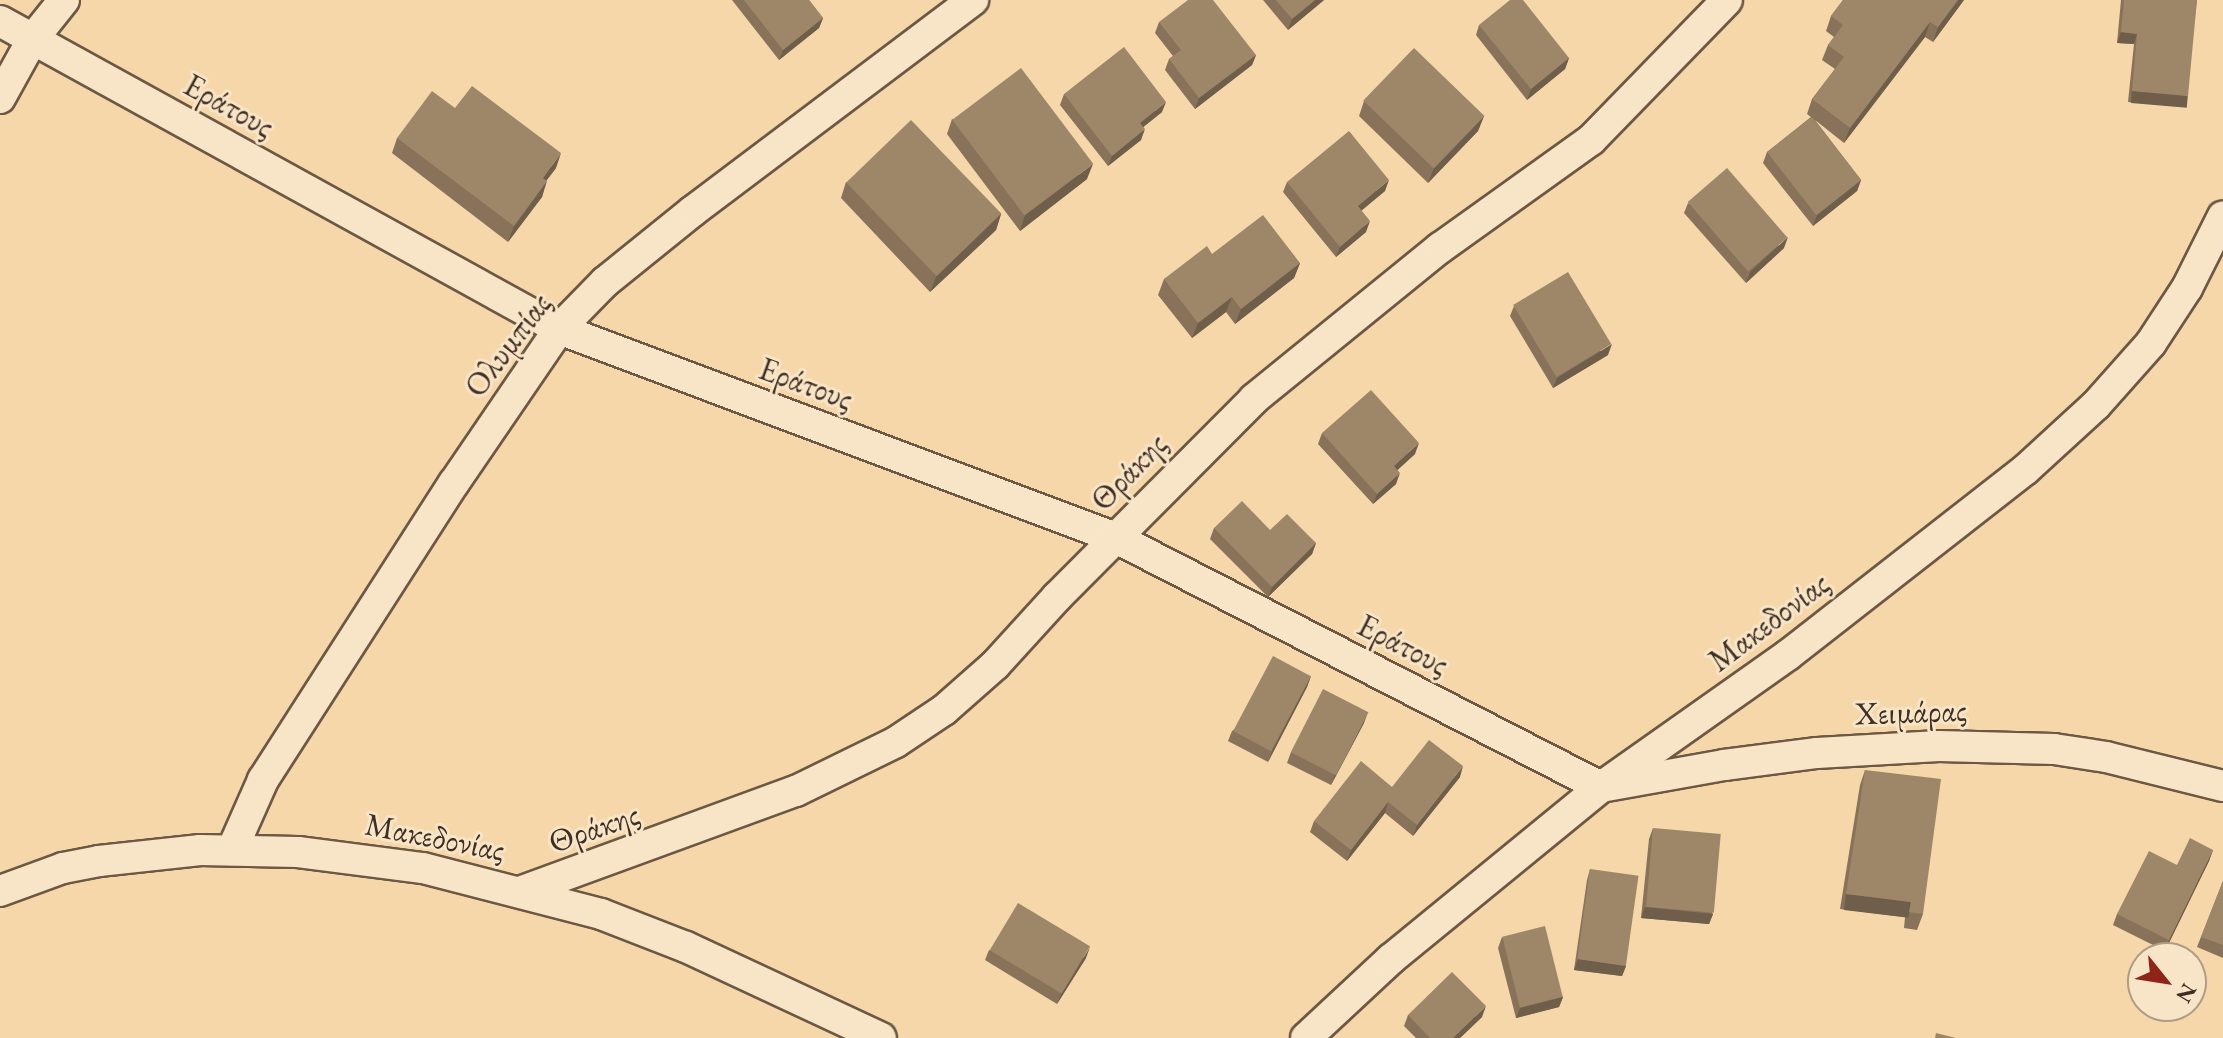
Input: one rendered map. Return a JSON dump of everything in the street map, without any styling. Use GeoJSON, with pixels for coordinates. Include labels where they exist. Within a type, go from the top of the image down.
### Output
{"type":"FeatureCollection","features":[{"type":"Feature","properties":{"kind":"street"},"geometry":{"type":"LineString","coordinates":[[0,98],[32,40],[64,0]]}},
{"type":"Feature","properties":{"kind":"street","name":"Ολυμπίας"},"geometry":{"type":"LineString","coordinates":[[232,850],[263,780],[462,470],[559,329],[605,282],[693,211],[973,0]]}},
{"type":"Feature","properties":{"kind":"street","name":"Θράκης"},"geometry":{"type":"LineString","coordinates":[[522,891],[796,791],[896,742],[944,710],[995,665],[1209,440],[1254,399],[1440,248],[1591,140],[1727,0]]}},
{"type":"Feature","properties":{"kind":"street","name":"Εράτους"},"geometry":{"type":"LineString","coordinates":[[0,21],[559,329],[1116,538],[1601,787]]}},
{"type":"Feature","properties":{"kind":"street","name":"Μακεδονίας"},"geometry":{"type":"LineString","coordinates":[[1306,1038],[1391,959],[1601,787],[1788,655],[2025,470],[2086,414],[2151,343],[2187,288],[2223,216]]}},
{"type":"Feature","properties":{"kind":"street","name":"Χειμάρας"},"geometry":{"type":"LineString","coordinates":[[1601,787],[1724,765],[1817,753],[1939,746],[2054,749],[2167,770],[2223,786]]}},
{"type":"Feature","properties":{"kind":"street","name":"Μακεδονίας"},"geometry":{"type":"LineString","coordinates":[[0,891],[52,872],[141,854],[232,850],[352,857],[423,868],[522,891],[601,914],[686,947],[881,1038]]}},
{"type":"Feature","properties":{"kind":"building"},"geometry":{"type":"Polygon","coordinates":[[[744,0],[809,0],[823,18],[783,50],[744,0]]]}},
{"type":"Feature","properties":{"kind":"building"},"geometry":{"type":"Polygon","coordinates":[[[1188,0],[1213,0],[1256,55],[1199,98],[1169,59],[1181,50],[1159,22],[1188,0]]]}},
{"type":"Feature","properties":{"kind":"building"},"geometry":{"type":"Polygon","coordinates":[[[1276,0],[1315,0],[1292,19],[1276,0]]]}},
{"type":"Feature","properties":{"kind":"building"},"geometry":{"type":"Polygon","coordinates":[[[1510,0],[1523,0],[1569,58],[1531,89],[1479,25],[1510,0]]]}},
{"type":"Feature","properties":{"kind":"building"},"geometry":{"type":"Polygon","coordinates":[[[1843,0],[1958,0],[1938,27],[1930,22],[1850,128],[1812,99],[1844,57],[1828,45],[1843,25],[1831,16],[1843,0]]]}},
{"type":"Feature","properties":{"kind":"building"},"geometry":{"type":"Polygon","coordinates":[[[2124,0],[2197,0],[2188,96],[2132,91],[2137,34],[2121,32],[2124,0]]]}},
{"type":"Feature","properties":{"kind":"building"},"geometry":{"type":"Polygon","coordinates":[[[1124,47],[1166,102],[1140,123],[1145,129],[1112,156],[1064,94],[1124,47]]]}},
{"type":"Feature","properties":{"kind":"building"},"geometry":{"type":"Polygon","coordinates":[[[1414,48],[1484,116],[1434,169],[1363,101],[1414,48]]]}},
{"type":"Feature","properties":{"kind":"building"},"geometry":{"type":"Polygon","coordinates":[[[1021,68],[1093,164],[1025,216],[952,120],[1021,68]]]}},
{"type":"Feature","properties":{"kind":"building"},"geometry":{"type":"Polygon","coordinates":[[[472,86],[561,153],[543,178],[547,181],[514,226],[397,138],[432,91],[455,108],[472,86]]]}},
{"type":"Feature","properties":{"kind":"building"},"geometry":{"type":"Polygon","coordinates":[[[1812,117],[1861,180],[1816,215],[1767,152],[1812,117]]]}},
{"type":"Feature","properties":{"kind":"building"},"geometry":{"type":"Polygon","coordinates":[[[911,120],[1001,214],[937,276],[846,183],[911,120]]]}},
{"type":"Feature","properties":{"kind":"building"},"geometry":{"type":"Polygon","coordinates":[[[1349,131],[1389,180],[1358,206],[1370,221],[1340,247],[1287,182],[1349,131]]]}},
{"type":"Feature","properties":{"kind":"building"},"geometry":{"type":"Polygon","coordinates":[[[1727,168],[1787,237],[1748,272],[1688,202],[1727,168]]]}},
{"type":"Feature","properties":{"kind":"building"},"geometry":{"type":"Polygon","coordinates":[[[1263,215],[1300,263],[1241,309],[1232,297],[1198,323],[1164,279],[1207,246],[1212,254],[1263,215]]]}},
{"type":"Feature","properties":{"kind":"building"},"geometry":{"type":"Polygon","coordinates":[[[1568,272],[1611,344],[1556,377],[1513,305],[1568,272]]]}},
{"type":"Feature","properties":{"kind":"building"},"geometry":{"type":"Polygon","coordinates":[[[1371,390],[1419,443],[1394,466],[1400,473],[1377,494],[1322,433],[1371,390]]]}},
{"type":"Feature","properties":{"kind":"building"},"geometry":{"type":"Polygon","coordinates":[[[1242,501],[1270,530],[1287,514],[1316,543],[1272,587],[1214,528],[1242,501]]]}},
{"type":"Feature","properties":{"kind":"building"},"geometry":{"type":"Polygon","coordinates":[[[1273,656],[1311,676],[1271,751],[1233,731],[1273,656]]]}},
{"type":"Feature","properties":{"kind":"building"},"geometry":{"type":"Polygon","coordinates":[[[1323,689],[1368,712],[1336,775],[1291,752],[1323,689]]]}},
{"type":"Feature","properties":{"kind":"building"},"geometry":{"type":"Polygon","coordinates":[[[1429,740],[1463,766],[1417,825],[1388,802],[1351,850],[1314,821],[1361,761],[1392,787],[1429,740]]]}},
{"type":"Feature","properties":{"kind":"building"},"geometry":{"type":"Polygon","coordinates":[[[1865,770],[1941,779],[1923,914],[1909,912],[1911,902],[1846,894],[1865,770]]]}},
{"type":"Feature","properties":{"kind":"building"},"geometry":{"type":"Polygon","coordinates":[[[1653,828],[1721,834],[1714,913],[1646,907],[1653,828]]]}},
{"type":"Feature","properties":{"kind":"building"},"geometry":{"type":"Polygon","coordinates":[[[2190,838],[2213,850],[2169,940],[2117,914],[2149,851],[2177,865],[2190,838]]]}},
{"type":"Feature","properties":{"kind":"building"},"geometry":{"type":"Polygon","coordinates":[[[1590,869],[1639,876],[1626,966],[1577,959],[1590,869]]]}},
{"type":"Feature","properties":{"kind":"building"},"geometry":{"type":"Polygon","coordinates":[[[2223,881],[2223,945],[2201,937],[2223,881]]]}},
{"type":"Feature","properties":{"kind":"building"},"geometry":{"type":"Polygon","coordinates":[[[1018,903],[1090,946],[1062,993],[990,950],[1018,903]]]}},
{"type":"Feature","properties":{"kind":"building"},"geometry":{"type":"Polygon","coordinates":[[[1545,926],[1563,997],[1520,1007],[1502,937],[1545,926]]]}},
{"type":"Feature","properties":{"kind":"building"},"geometry":{"type":"Polygon","coordinates":[[[1452,972],[1486,1006],[1453,1038],[1430,1038],[1408,1015],[1452,972]]]}},
{"type":"Feature","properties":{"kind":"building"},"geometry":{"type":"Polygon","coordinates":[[[1936,1033],[1956,1038],[1935,1038],[1936,1033]]]}}]}
